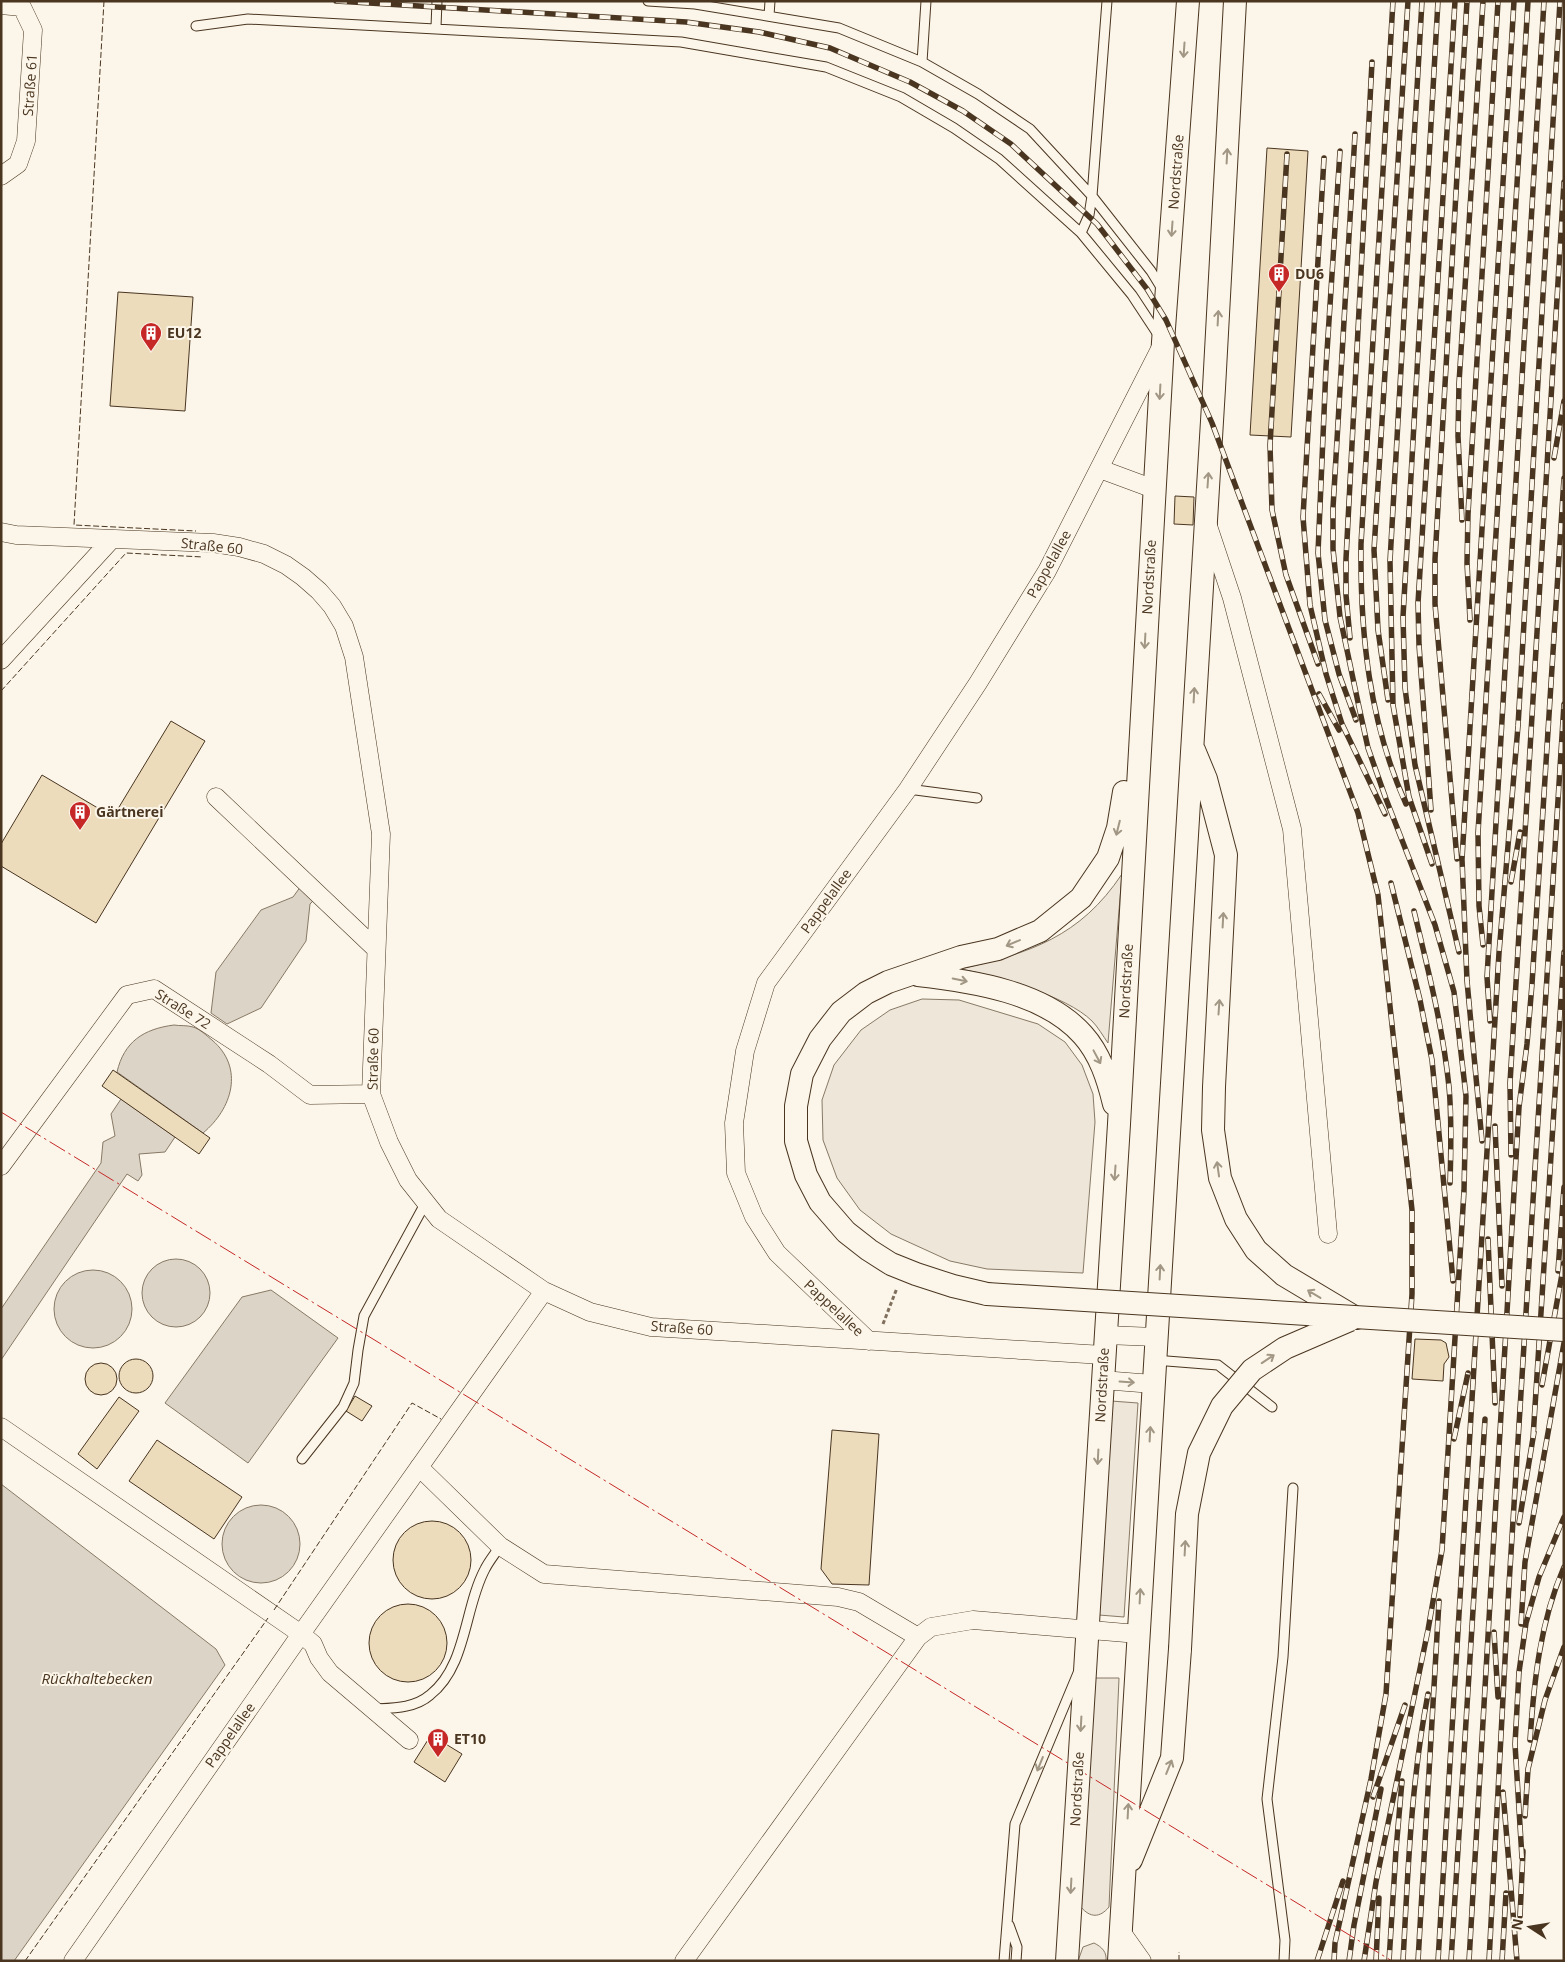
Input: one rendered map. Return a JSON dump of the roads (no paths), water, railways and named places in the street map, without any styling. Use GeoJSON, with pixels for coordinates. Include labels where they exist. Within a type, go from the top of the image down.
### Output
{"type":"FeatureCollection","features":[{"type":"Feature","properties":{"kind":"street","name":"Nordstraße"},"geometry":{"type":"LineString","coordinates":[[1067,1961],[1119,1124],[1163,342],[1188,1]]}},
{"type":"Feature","properties":{"kind":"street"},"geometry":{"type":"LineString","coordinates":[[1119,1961],[1206,518],[1235,1]]}},
{"type":"Feature","properties":{"kind":"street","name":"Straße 61"},"geometry":{"type":"LineString","coordinates":[[1,5],[22,7],[33,30],[26,141],[18,164],[1,176]]}},
{"type":"Feature","properties":{"kind":"street","name":"Pappelallee"},"geometry":{"type":"LineString","coordinates":[[872,1341],[777,1254],[754,1217],[736,1173],[734,1123],[745,1051],[766,983],[908,789],[978,684],[1047,571],[1163,342]]}},
{"type":"Feature","properties":{"kind":"street"},"geometry":{"type":"LineString","coordinates":[[1100,469],[1154,489]]}},
{"type":"Feature","properties":{"kind":"street"},"geometry":{"type":"LineString","coordinates":[[1206,518],[1232,598],[1292,829],[1328,1234]]}},
{"type":"Feature","properties":{"kind":"street","name":"Straße 60"},"geometry":{"type":"LineString","coordinates":[[1,532],[16,535],[213,543],[239,547],[264,554],[286,565],[303,577],[332,606],[344,626],[354,656],[381,834],[371,1094],[389,1142],[408,1180],[439,1219],[544,1292],[590,1312],[651,1327],[872,1341],[1104,1345],[1156,1337]]}},
{"type":"Feature","properties":{"kind":"street"},"geometry":{"type":"LineString","coordinates":[[1,660],[112,539]]}},
{"type":"Feature","properties":{"kind":"street"},"geometry":{"type":"LineString","coordinates":[[1142,694],[1118,828],[1108,858],[1081,898],[1040,931],[998,949],[961,957],[888,982],[866,993],[841,1012],[820,1039],[802,1074],[796,1106],[796,1141],[806,1175],[820,1202],[846,1232],[869,1250],[904,1269],[953,1286],[987,1294],[1564,1330]]}},
{"type":"Feature","properties":{"kind":"street"},"geometry":{"type":"LineString","coordinates":[[1192,744],[1206,779],[1226,855],[1213,1130],[1220,1178],[1236,1219],[1256,1250],[1284,1275],[1356,1318]]}},
{"type":"Feature","properties":{"kind":"street"},"geometry":{"type":"LineString","coordinates":[[216,797],[376,949]]}},
{"type":"Feature","properties":{"kind":"street"},"geometry":{"type":"LineString","coordinates":[[912,975],[956,979],[1008,992],[1046,1006],[1065,1018],[1083,1035],[1098,1056],[1109,1082],[1119,1124]]}},
{"type":"Feature","properties":{"kind":"street","name":"Straße 72"},"geometry":{"type":"LineString","coordinates":[[1,1166],[127,995],[154,989],[269,1064],[310,1095],[371,1094]]}},
{"type":"Feature","properties":{"kind":"street","name":"Pappelallee"},"geometry":{"type":"LineString","coordinates":[[73,1961],[301,1634],[544,1292]]}},
{"type":"Feature","properties":{"kind":"street"},"geometry":{"type":"LineString","coordinates":[[1124,1877],[1172,1758],[1187,1514],[1199,1453],[1222,1406],[1252,1370],[1285,1348],[1356,1318]]}},
{"type":"Feature","properties":{"kind":"street"},"geometry":{"type":"LineString","coordinates":[[1102,1380],[1153,1384]]}},
{"type":"Feature","properties":{"kind":"street"},"geometry":{"type":"LineString","coordinates":[[1,1427],[301,1634],[313,1644],[319,1658],[330,1673],[409,1740]]}},
{"type":"Feature","properties":{"kind":"street"},"geometry":{"type":"LineString","coordinates":[[419,1467],[500,1546],[544,1574],[838,1597],[859,1602],[918,1637]]}},
{"type":"Feature","properties":{"kind":"street"},"geometry":{"type":"LineString","coordinates":[[684,1961],[918,1637],[931,1627],[973,1620],[1138,1634]]}},
{"type":"Feature","properties":{"kind":"street"},"geometry":{"type":"LineString","coordinates":[[1120,1930],[1142,1961]]}},
{"type":"Feature","properties":{"kind":"lane"},"geometry":{"type":"LineString","coordinates":[[436,28],[437,1]]}},
{"type":"Feature","properties":{"kind":"lane"},"geometry":{"type":"LineString","coordinates":[[648,1],[695,4],[838,28],[922,62],[978,94],[1030,129],[1092,196],[1151,271],[1167,297]]}},
{"type":"Feature","properties":{"kind":"lane"},"geometry":{"type":"LineString","coordinates":[[769,16],[770,1]]}},
{"type":"Feature","properties":{"kind":"lane"},"geometry":{"type":"LineString","coordinates":[[922,62],[926,1]]}},
{"type":"Feature","properties":{"kind":"lane"},"geometry":{"type":"LineString","coordinates":[[1080,233],[1089,215],[1092,196],[1107,1]]}},
{"type":"Feature","properties":{"kind":"lane"},"geometry":{"type":"LineString","coordinates":[[196,26],[248,19],[681,42],[826,67],[901,97],[954,128],[999,159],[1080,233],[1132,295],[1163,342]]}},
{"type":"Feature","properties":{"kind":"lane"},"geometry":{"type":"LineString","coordinates":[[908,789],[977,798]]}},
{"type":"Feature","properties":{"kind":"lane"},"geometry":{"type":"LineString","coordinates":[[302,1458],[343,1407],[354,1383],[364,1316],[426,1202]]}},
{"type":"Feature","properties":{"kind":"lane"},"geometry":{"type":"LineString","coordinates":[[1154,1360],[1218,1365],[1272,1407]]}},
{"type":"Feature","properties":{"kind":"lane"},"geometry":{"type":"LineString","coordinates":[[1284,1961],[1285,1940],[1267,1799],[1283,1657],[1293,1488]]}},
{"type":"Feature","properties":{"kind":"lane"},"geometry":{"type":"LineString","coordinates":[[372,1709],[402,1708],[430,1696],[447,1676],[456,1656],[485,1568],[500,1546]]}},
{"type":"Feature","properties":{"kind":"lane"},"geometry":{"type":"LineString","coordinates":[[1004,1961],[1015,1824],[1085,1654]]}},
{"type":"Feature","properties":{"kind":"lane"},"geometry":{"type":"LineString","coordinates":[[1007,1920],[1017,1947],[1016,1961]]}},
{"type":"Feature","properties":{"kind":"water"},"geometry":{"type":"Polygon","coordinates":[[[301,886],[316,898],[310,904],[306,941],[261,1008],[227,1024],[211,1013],[216,972],[261,910],[293,897],[301,886]]]}},
{"type":"Feature","properties":{"kind":"water"},"geometry":{"type":"Polygon","coordinates":[[[174,1025],[191,1026],[201,1031],[222,1051],[229,1063],[231,1088],[227,1100],[213,1123],[203,1133],[117,1072],[125,1053],[137,1039],[153,1030],[174,1025]]]}},
{"type":"Feature","properties":{"kind":"water"},"geometry":{"type":"Polygon","coordinates":[[[121,1099],[175,1137],[165,1152],[139,1154],[142,1175],[138,1181],[127,1174],[1,1360],[1,1309],[101,1163],[103,1142],[115,1136],[111,1114],[121,1099]]]}},
{"type":"Feature","properties":{"kind":"water"},"geometry":{"type":"Polygon","coordinates":[[[176,1259],[189,1262],[200,1269],[207,1280],[210,1293],[207,1306],[200,1317],[189,1324],[176,1327],[163,1324],[152,1317],[145,1306],[142,1293],[145,1280],[152,1269],[163,1262],[176,1259]]]}},
{"type":"Feature","properties":{"kind":"water"},"geometry":{"type":"Polygon","coordinates":[[[93,1270],[108,1273],[125,1287],[129,1294],[132,1309],[129,1324],[115,1341],[108,1345],[93,1348],[78,1345],[61,1331],[57,1324],[54,1309],[57,1294],[71,1277],[78,1273],[93,1270]]]}},
{"type":"Feature","properties":{"kind":"water"},"geometry":{"type":"Polygon","coordinates":[[[271,1290],[338,1338],[248,1463],[165,1403],[242,1297],[271,1290]]]}},
{"type":"Feature","properties":{"kind":"water","name":"Rückhaltebecken"},"geometry":{"type":"Polygon","coordinates":[[[1,1484],[216,1649],[225,1665],[14,1961],[1,1961],[1,1484]]]}},
{"type":"Feature","properties":{"kind":"water"},"geometry":{"type":"Polygon","coordinates":[[[261,1505],[276,1508],[293,1522],[297,1529],[300,1544],[297,1559],[283,1576],[276,1580],[261,1583],[246,1580],[229,1566],[225,1559],[222,1544],[225,1529],[239,1512],[246,1508],[261,1505]]]}},
{"type":"Feature","properties":{"kind":"railway"},"geometry":{"type":"LineString","coordinates":[[336,1],[686,22],[759,32],[830,48],[910,82],[963,111],[1011,144],[1097,224],[1147,289],[1166,320],[1212,423],[1358,813],[1378,895],[1412,1210],[1412,1294],[1386,1694],[1371,1779],[1335,1943],[1334,1961]]}},
{"type":"Feature","properties":{"kind":"railway"},"geometry":{"type":"LineString","coordinates":[[1393,1],[1361,544],[1361,577],[1365,644],[1375,709],[1393,773],[1406,804]]}},
{"type":"Feature","properties":{"kind":"railway"},"geometry":{"type":"LineString","coordinates":[[1388,700],[1378,630],[1374,550],[1408,1]]}},
{"type":"Feature","properties":{"kind":"railway"},"geometry":{"type":"LineString","coordinates":[[1422,1],[1390,561],[1393,705],[1409,797],[1432,864]]}},
{"type":"Feature","properties":{"kind":"railway"},"geometry":{"type":"LineString","coordinates":[[1438,1],[1403,617],[1405,688],[1415,765],[1459,952]]}},
{"type":"Feature","properties":{"kind":"railway"},"geometry":{"type":"LineString","coordinates":[[1431,810],[1419,645],[1418,603],[1455,1]]}},
{"type":"Feature","properties":{"kind":"railway"},"geometry":{"type":"LineString","coordinates":[[1457,859],[1435,604],[1435,559],[1467,1]]}},
{"type":"Feature","properties":{"kind":"railway"},"geometry":{"type":"LineString","coordinates":[[1462,520],[1458,436],[1459,383],[1483,1]]}},
{"type":"Feature","properties":{"kind":"railway"},"geometry":{"type":"LineString","coordinates":[[1470,620],[1467,563],[1468,514],[1498,1]]}},
{"type":"Feature","properties":{"kind":"railway"},"geometry":{"type":"LineString","coordinates":[[1482,1141],[1467,981],[1462,859],[1514,1]]}},
{"type":"Feature","properties":{"kind":"railway"},"geometry":{"type":"LineString","coordinates":[[1483,945],[1479,906],[1478,833],[1528,1]]}},
{"type":"Feature","properties":{"kind":"railway"},"geometry":{"type":"LineString","coordinates":[[1490,1021],[1487,977],[1544,1]]}},
{"type":"Feature","properties":{"kind":"railway"},"geometry":{"type":"LineString","coordinates":[[1438,1961],[1499,953],[1518,726],[1560,1]]}},
{"type":"Feature","properties":{"kind":"railway"},"geometry":{"type":"LineString","coordinates":[[1350,638],[1346,595],[1346,559],[1372,62]]}},
{"type":"Feature","properties":{"kind":"railway"},"geometry":{"type":"LineString","coordinates":[[1355,134],[1333,508],[1333,549],[1340,617],[1368,748],[1435,925],[1454,992],[1466,1096],[1464,1191],[1442,1550],[1428,1630],[1376,1882],[1364,1961]]}},
{"type":"Feature","properties":{"kind":"railway"},"geometry":{"type":"LineString","coordinates":[[1340,151],[1326,367],[1318,553],[1325,620],[1339,674],[1356,720]]}},
{"type":"Feature","properties":{"kind":"railway"},"geometry":{"type":"LineString","coordinates":[[1287,154],[1270,445],[1272,510],[1286,575],[1318,664]]}},
{"type":"Feature","properties":{"kind":"railway"},"geometry":{"type":"LineString","coordinates":[[1324,158],[1303,517],[1310,605],[1326,674],[1342,724],[1385,814]]}},
{"type":"Feature","properties":{"kind":"railway"},"geometry":{"type":"LineString","coordinates":[[1511,1155],[1510,1083],[1564,182]]}},
{"type":"Feature","properties":{"kind":"railway"},"geometry":{"type":"LineString","coordinates":[[1554,458],[1564,401]]}},
{"type":"Feature","properties":{"kind":"railway"},"geometry":{"type":"LineString","coordinates":[[1469,1961],[1519,1107],[1532,984],[1564,478]]}},
{"type":"Feature","properties":{"kind":"railway"},"geometry":{"type":"LineString","coordinates":[[1319,694],[1339,730]]}},
{"type":"Feature","properties":{"kind":"railway"},"geometry":{"type":"LineString","coordinates":[[1489,1961],[1509,1585],[1564,704]]}},
{"type":"Feature","properties":{"kind":"railway"},"geometry":{"type":"LineString","coordinates":[[1511,882],[1520,832]]}},
{"type":"Feature","properties":{"kind":"railway"},"geometry":{"type":"LineString","coordinates":[[1391,883],[1420,1000],[1432,1060],[1453,1281]]}},
{"type":"Feature","properties":{"kind":"railway"},"geometry":{"type":"LineString","coordinates":[[1414,911],[1435,999],[1449,1087],[1451,1111],[1450,1183]]}},
{"type":"Feature","properties":{"kind":"railway"},"geometry":{"type":"LineString","coordinates":[[1533,1438],[1564,952]]}},
{"type":"Feature","properties":{"kind":"railway"},"geometry":{"type":"LineString","coordinates":[[1495,1126],[1502,1286]]}},
{"type":"Feature","properties":{"kind":"railway"},"geometry":{"type":"LineString","coordinates":[[1558,1271],[1564,1187]]}},
{"type":"Feature","properties":{"kind":"railway"},"geometry":{"type":"LineString","coordinates":[[1488,1239],[1495,1403]]}},
{"type":"Feature","properties":{"kind":"railway"},"geometry":{"type":"LineString","coordinates":[[1542,1385],[1564,1263]]}},
{"type":"Feature","properties":{"kind":"railway"},"geometry":{"type":"LineString","coordinates":[[1521,1624],[1525,1562],[1564,1343]]}},
{"type":"Feature","properties":{"kind":"railway"},"geometry":{"type":"LineString","coordinates":[[1454,1439],[1468,1373]]}},
{"type":"Feature","properties":{"kind":"railway"},"geometry":{"type":"LineString","coordinates":[[1451,1961],[1485,1419]]}},
{"type":"Feature","properties":{"kind":"railway"},"geometry":{"type":"LineString","coordinates":[[1519,1523],[1534,1432]]}},
{"type":"Feature","properties":{"kind":"railway"},"geometry":{"type":"LineString","coordinates":[[1522,1858],[1515,1744],[1519,1672],[1526,1623],[1539,1577],[1564,1517]]}},
{"type":"Feature","properties":{"kind":"railway"},"geometry":{"type":"LineString","coordinates":[[1530,1740],[1536,1674],[1544,1630],[1549,1609],[1564,1567]]}},
{"type":"Feature","properties":{"kind":"railway"},"geometry":{"type":"LineString","coordinates":[[1418,1961],[1439,1601]]}},
{"type":"Feature","properties":{"kind":"railway"},"geometry":{"type":"LineString","coordinates":[[1494,1632],[1498,1697]]}},
{"type":"Feature","properties":{"kind":"railway"},"geometry":{"type":"LineString","coordinates":[[1525,1816],[1528,1769],[1545,1700],[1564,1647]]}},
{"type":"Feature","properties":{"kind":"railway"},"geometry":{"type":"LineString","coordinates":[[1403,1961],[1414,1793],[1428,1694]]}},
{"type":"Feature","properties":{"kind":"railway"},"geometry":{"type":"LineString","coordinates":[[1373,1797],[1405,1705]]}},
{"type":"Feature","properties":{"kind":"railway"},"geometry":{"type":"LineString","coordinates":[[1389,1961],[1402,1781]]}},
{"type":"Feature","properties":{"kind":"railway"},"geometry":{"type":"LineString","coordinates":[[1349,1961],[1354,1925],[1381,1789]]}},
{"type":"Feature","properties":{"kind":"railway"},"geometry":{"type":"LineString","coordinates":[[1503,1792],[1517,1961]]}},
{"type":"Feature","properties":{"kind":"railway"},"geometry":{"type":"LineString","coordinates":[[1520,1916],[1523,1851]]}},
{"type":"Feature","properties":{"kind":"railway"},"geometry":{"type":"LineString","coordinates":[[1317,1961],[1343,1881]]}},
{"type":"Feature","properties":{"kind":"railway"},"geometry":{"type":"LineString","coordinates":[[1502,1961],[1506,1893]]}},
{"type":"Feature","properties":{"kind":"railway"},"geometry":{"type":"LineString","coordinates":[[1376,1961],[1379,1898]]}},
{"type":"Feature","properties":{"kind":"place","name":"DU6"},"geometry":{"type":"Point","coordinates":[1279,293]}},
{"type":"Feature","properties":{"kind":"place","name":"EU12"},"geometry":{"type":"Point","coordinates":[151,352]}},
{"type":"Feature","properties":{"kind":"place","name":"Gärtnerei"},"geometry":{"type":"Point","coordinates":[80,831]}},
{"type":"Feature","properties":{"kind":"place","name":"ET10"},"geometry":{"type":"Point","coordinates":[438,1758]}}]}
